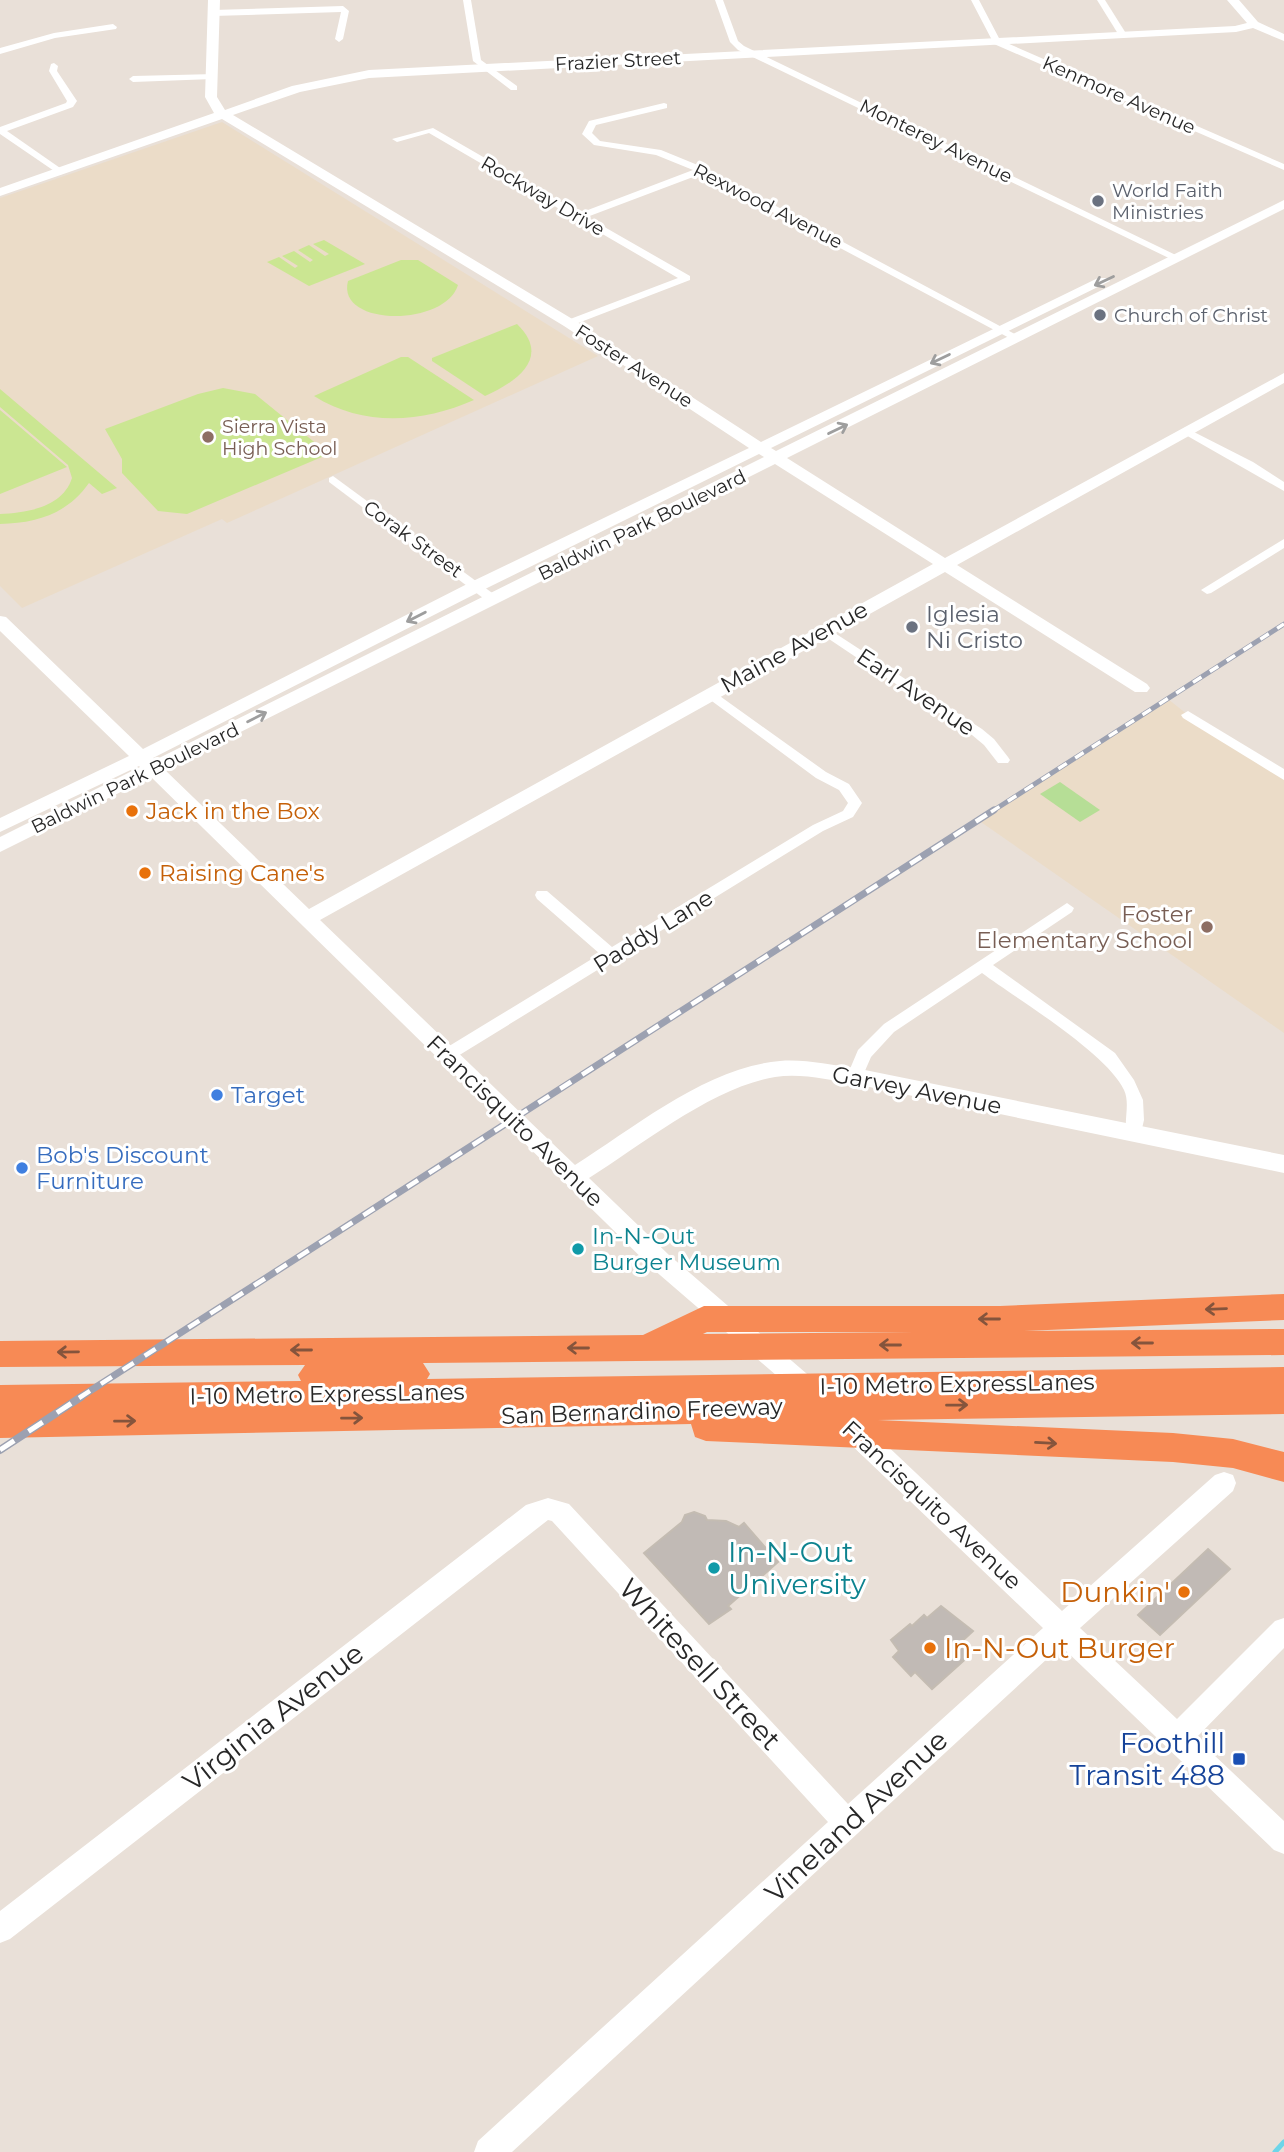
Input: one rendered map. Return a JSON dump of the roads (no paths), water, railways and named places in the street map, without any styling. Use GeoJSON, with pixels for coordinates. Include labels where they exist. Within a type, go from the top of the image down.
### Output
{"type":"FeatureCollection","features":[{"type":"Feature","properties":{"kind":"highway"},"geometry":{"type":"LineString","coordinates":[[646,1348],[704,1319],[999,1319],[1284,1307]]}},
{"type":"Feature","properties":{"kind":"highway","name":"San Bernardino Freeway"},"geometry":{"type":"LineString","coordinates":[[12,1424],[105,1382],[646,1348],[740,1350],[801,1346],[1284,1342]]}},
{"type":"Feature","properties":{"kind":"highway","name":"I-10 Metro ExpressLanes"},"geometry":{"type":"LineString","coordinates":[[0,1399],[105,1382],[696,1369],[740,1350]]}},
{"type":"Feature","properties":{"kind":"highway","name":"San Bernardino Freeway"},"geometry":{"type":"LineString","coordinates":[[0,1354],[105,1382],[539,1415],[780,1397],[1284,1400]]}},
{"type":"Feature","properties":{"kind":"highway","name":"I-10 Metro ExpressLanes"},"geometry":{"type":"LineString","coordinates":[[0,1380],[780,1397]]}},
{"type":"Feature","properties":{"kind":"highway","name":"I-10 Metro ExpressLanes"},"geometry":{"type":"LineString","coordinates":[[853,1397],[1284,1381]]}},
{"type":"Feature","properties":{"kind":"highway"},"geometry":{"type":"LineString","coordinates":[[539,1415],[694,1426],[1186,1450],[1252,1458],[1284,1467]]}},
{"type":"Feature","properties":{"kind":"highway"},"geometry":{"type":"LineString","coordinates":[[1252,1458],[1284,1479]]}},
{"type":"Feature","properties":{"kind":"street"},"geometry":{"type":"LineString","coordinates":[[467,0],[477,61],[514,88]]}},
{"type":"Feature","properties":{"kind":"street","name":"Monterey Avenue"},"geometry":{"type":"LineString","coordinates":[[719,0],[734,42],[754,54],[1179,259]]}},
{"type":"Feature","properties":{"kind":"street"},"geometry":{"type":"LineString","coordinates":[[975,0],[997,42]]}},
{"type":"Feature","properties":{"kind":"street"},"geometry":{"type":"LineString","coordinates":[[1101,0],[1123,35]]}},
{"type":"Feature","properties":{"kind":"street"},"geometry":{"type":"LineString","coordinates":[[1233,0],[1254,24],[1284,38]]}},
{"type":"Feature","properties":{"kind":"street"},"geometry":{"type":"LineString","coordinates":[[224,115],[215,108],[211,97],[214,6],[343,9],[339,39]]}},
{"type":"Feature","properties":{"kind":"street","name":"Frazier Street"},"geometry":{"type":"LineString","coordinates":[[0,192],[340,78],[484,68],[1236,29],[1254,24]]}},
{"type":"Feature","properties":{"kind":"street"},"geometry":{"type":"LineString","coordinates":[[0,51],[54,36],[113,27]]}},
{"type":"Feature","properties":{"kind":"street","name":"Kenmore Avenue"},"geometry":{"type":"LineString","coordinates":[[997,42],[1284,167]]}},
{"type":"Feature","properties":{"kind":"street"},"geometry":{"type":"LineString","coordinates":[[0,130],[70,105],[72,101],[53,71],[54,66]]}},
{"type":"Feature","properties":{"kind":"street"},"geometry":{"type":"LineString","coordinates":[[132,79],[213,76]]}},
{"type":"Feature","properties":{"kind":"street","name":"Rexwood Avenue"},"geometry":{"type":"LineString","coordinates":[[664,106],[592,123],[587,134],[597,143],[658,152],[702,170],[1019,339]]}},
{"type":"Feature","properties":{"kind":"street","name":"Foster Avenue"},"geometry":{"type":"LineString","coordinates":[[224,115],[569,323],[777,459],[1141,688]]}},
{"type":"Feature","properties":{"kind":"street"},"geometry":{"type":"LineString","coordinates":[[0,130],[60,172]]}},
{"type":"Feature","properties":{"kind":"street","name":"Rockway Drive"},"geometry":{"type":"LineString","coordinates":[[397,139],[430,130],[686,278],[569,323]]}},
{"type":"Feature","properties":{"kind":"street"},"geometry":{"type":"LineString","coordinates":[[578,217],[702,170]]}},
{"type":"Feature","properties":{"kind":"street","name":"Baldwin Park Boulevard"},"geometry":{"type":"LineString","coordinates":[[0,845],[147,764],[760,448],[1001,329],[1166,252],[1284,191]]}},
{"type":"Feature","properties":{"kind":"street","name":"Baldwin Park Boulevard"},"geometry":{"type":"LineString","coordinates":[[484,592],[777,459],[1284,204]]}},
{"type":"Feature","properties":{"kind":"street","name":"Maine Avenue"},"geometry":{"type":"LineString","coordinates":[[306,919],[1284,377]]}},
{"type":"Feature","properties":{"kind":"street"},"geometry":{"type":"LineString","coordinates":[[1188,432],[1249,464],[1284,487]]}},
{"type":"Feature","properties":{"kind":"street","name":"Corak Street"},"geometry":{"type":"LineString","coordinates":[[334,480],[484,592]]}},
{"type":"Feature","properties":{"kind":"street"},"geometry":{"type":"LineString","coordinates":[[1208,590],[1284,543]]}},
{"type":"Feature","properties":{"kind":"street","name":"Francisquito Avenue"},"geometry":{"type":"LineString","coordinates":[[0,621],[660,1262],[800,1380],[1284,1840]]}},
{"type":"Feature","properties":{"kind":"street","name":"Earl Avenue"},"geometry":{"type":"LineString","coordinates":[[824,630],[977,732],[1003,760]]}},
{"type":"Feature","properties":{"kind":"street","name":"Paddy Lane"},"geometry":{"type":"LineString","coordinates":[[447,1055],[818,828],[848,814],[855,803],[844,787],[821,775],[710,693]]}},
{"type":"Feature","properties":{"kind":"street"},"geometry":{"type":"LineString","coordinates":[[1188,715],[1284,775]]}},
{"type":"Feature","properties":{"kind":"street","name":"Baldwin Park Boulevard"},"geometry":{"type":"LineString","coordinates":[[0,826],[147,764]]}},
{"type":"Feature","properties":{"kind":"street"},"geometry":{"type":"LineString","coordinates":[[542,895],[612,956]]}},
{"type":"Feature","properties":{"kind":"street"},"geometry":{"type":"LineString","coordinates":[[855,1076],[864,1054],[889,1028],[1067,908]]}},
{"type":"Feature","properties":{"kind":"street"},"geometry":{"type":"LineString","coordinates":[[983,966],[1109,1056],[1124,1076],[1137,1102],[1134,1133]]}},
{"type":"Feature","properties":{"kind":"street","name":"Garvey Avenue"},"geometry":{"type":"LineString","coordinates":[[573,1177],[703,1095],[737,1077],[798,1068],[855,1076],[1284,1164]]}},
{"type":"Feature","properties":{"kind":"street","name":"Vineland Avenue"},"geometry":{"type":"LineString","coordinates":[[489,2152],[1061,1627],[1224,1483]]}},
{"type":"Feature","properties":{"kind":"street","name":"Whitesell Street"},"geometry":{"type":"LineString","coordinates":[[548,1510],[560,1512],[848,1824]]}},
{"type":"Feature","properties":{"kind":"street","name":"Virginia Avenue"},"geometry":{"type":"LineString","coordinates":[[0,1929],[535,1513],[548,1510]]}},
{"type":"Feature","properties":{"kind":"street"},"geometry":{"type":"LineString","coordinates":[[1177,1738],[1284,1630]]}},
{"type":"Feature","properties":{"kind":"waterway"},"geometry":{"type":"LineString","coordinates":[[1275,2152],[1284,2142]]}},
{"type":"Feature","properties":{"kind":"railway"},"geometry":{"type":"LineString","coordinates":[[991,812],[1284,624]]}},
{"type":"Feature","properties":{"kind":"railway"},"geometry":{"type":"LineString","coordinates":[[79,1398],[994,810]]}},
{"type":"Feature","properties":{"kind":"railway"},"geometry":{"type":"LineString","coordinates":[[0,1450],[81,1397]]}},
{"type":"Feature","properties":{"kind":"place","name":"World Faith Ministries"},"geometry":{"type":"Point","coordinates":[1098,201]}},
{"type":"Feature","properties":{"kind":"place","name":"Church of Christ"},"geometry":{"type":"Point","coordinates":[1100,315]}},
{"type":"Feature","properties":{"kind":"place","name":"Sierra Vista High School"},"geometry":{"type":"Point","coordinates":[208,437]}},
{"type":"Feature","properties":{"kind":"place","name":"Iglesia Ni Cristo"},"geometry":{"type":"Point","coordinates":[912,627]}},
{"type":"Feature","properties":{"kind":"place","name":"Jack in the Box"},"geometry":{"type":"Point","coordinates":[132,811]}},
{"type":"Feature","properties":{"kind":"place","name":"Raising Cane's"},"geometry":{"type":"Point","coordinates":[145,873]}},
{"type":"Feature","properties":{"kind":"place","name":"Foster Elementary School"},"geometry":{"type":"Point","coordinates":[1207,927]}},
{"type":"Feature","properties":{"kind":"place","name":"Target"},"geometry":{"type":"Point","coordinates":[217,1095]}},
{"type":"Feature","properties":{"kind":"place","name":"Bob's Discount Furniture"},"geometry":{"type":"Point","coordinates":[22,1168]}},
{"type":"Feature","properties":{"kind":"place","name":"In-N-Out Burger Museum"},"geometry":{"type":"Point","coordinates":[578,1249]}},
{"type":"Feature","properties":{"kind":"place","name":"In-N-Out University"},"geometry":{"type":"Point","coordinates":[714,1568]}},
{"type":"Feature","properties":{"kind":"place","name":"Dunkin'"},"geometry":{"type":"Point","coordinates":[1184,1592]}},
{"type":"Feature","properties":{"kind":"place","name":"In-N-Out Burger"},"geometry":{"type":"Point","coordinates":[930,1648]}},
{"type":"Feature","properties":{"kind":"place","name":"Foothill Transit 488"},"geometry":{"type":"Point","coordinates":[1239,1759]}}]}
